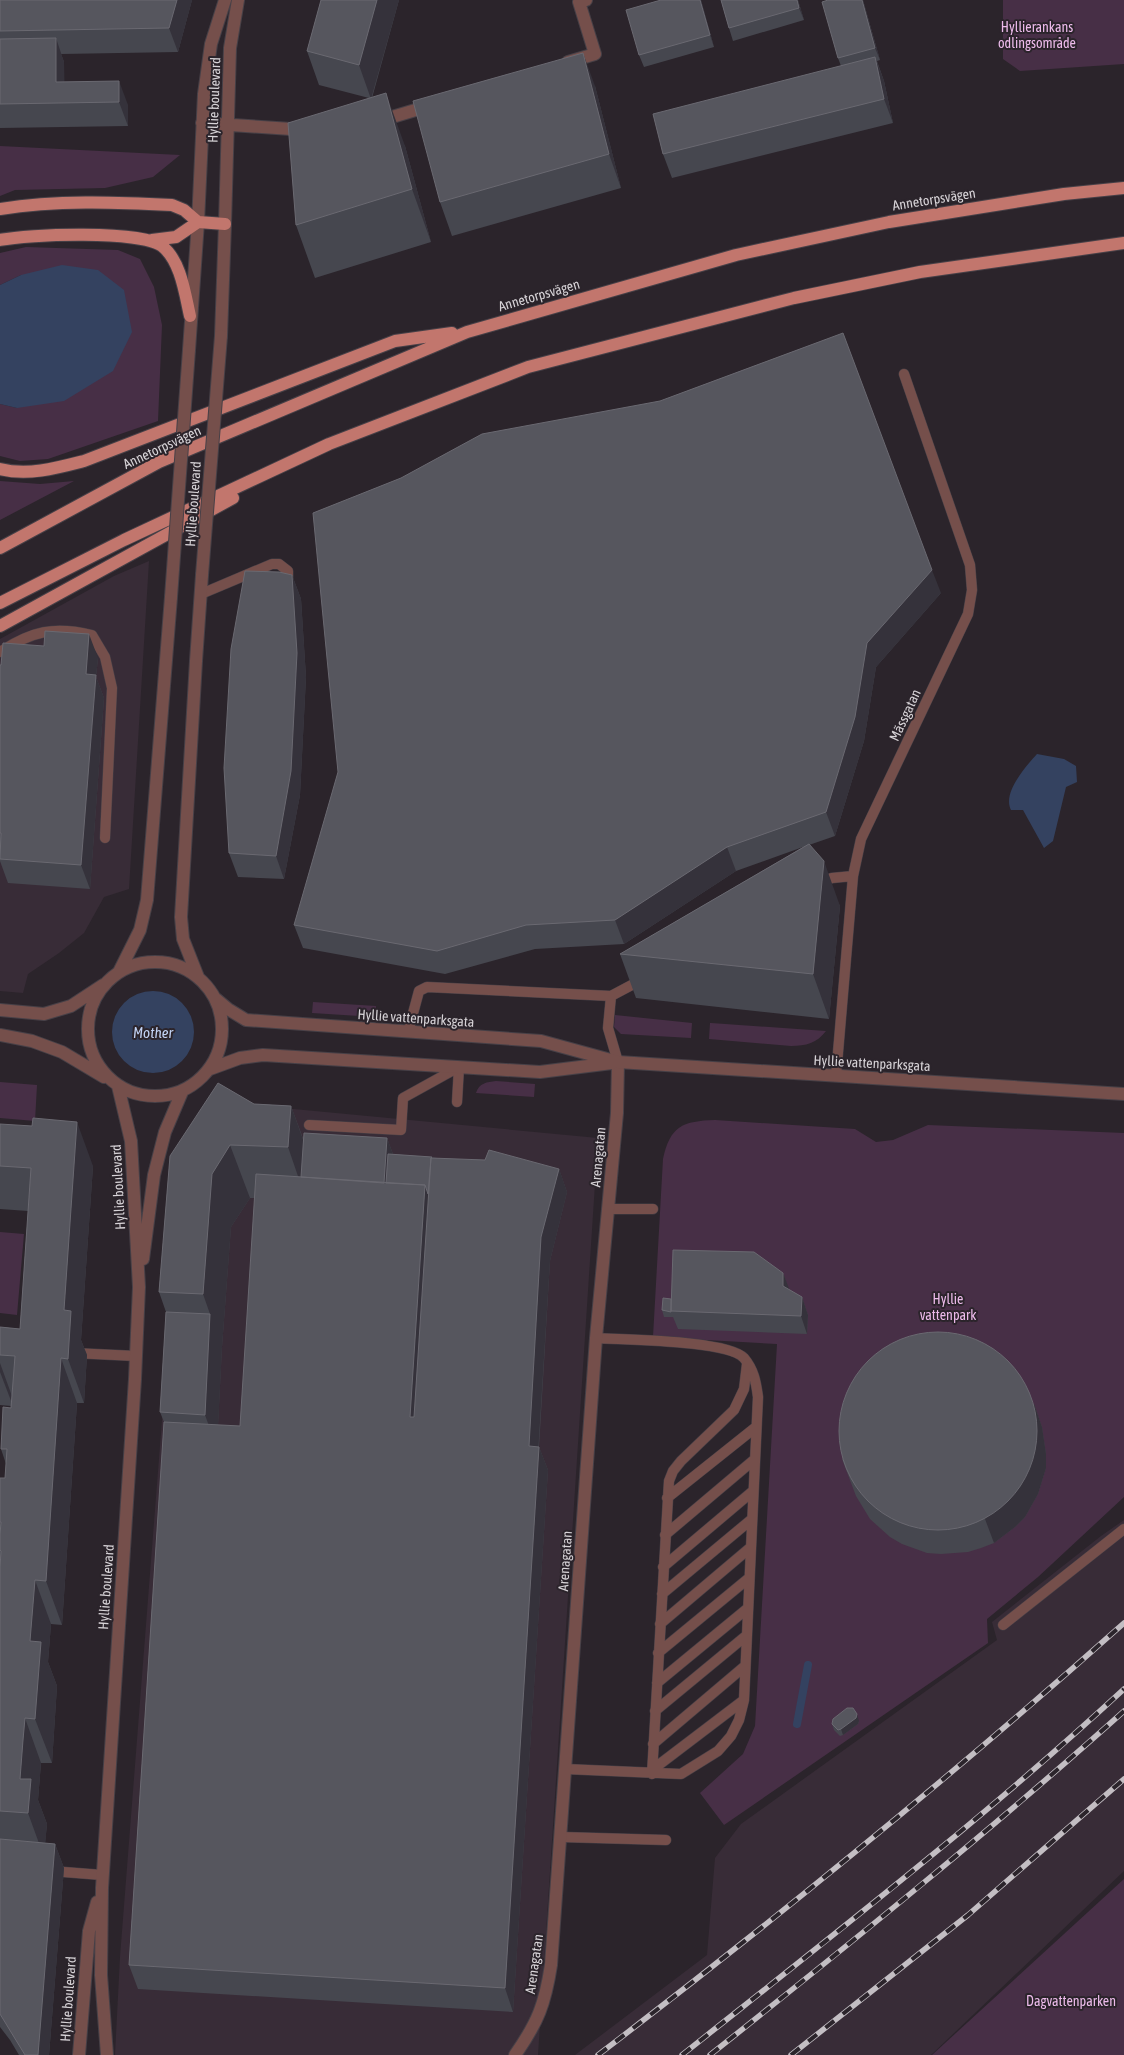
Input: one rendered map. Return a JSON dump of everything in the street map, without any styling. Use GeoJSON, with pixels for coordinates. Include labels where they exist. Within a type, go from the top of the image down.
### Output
{"type":"FeatureCollection","features":[{"type":"Feature","properties":{"kind":"main road","name":"Annetorpsvägen"},"geometry":{"type":"LineString","coordinates":[[0,548],[159,462],[467,332],[736,255],[889,222],[1064,194],[1124,188]]}},
{"type":"Feature","properties":{"kind":"main road"},"geometry":{"type":"LineString","coordinates":[[0,209],[27,205],[86,203],[172,205],[184,210],[198,222],[225,224]]}},
{"type":"Feature","properties":{"kind":"main road"},"geometry":{"type":"LineString","coordinates":[[0,240],[42,234],[100,235],[152,240],[176,238],[198,222]]}},
{"type":"Feature","properties":{"kind":"main road"},"geometry":{"type":"LineString","coordinates":[[152,240],[168,252],[177,268],[190,316]]}},
{"type":"Feature","properties":{"kind":"main road"},"geometry":{"type":"LineString","coordinates":[[0,602],[124,540],[329,444],[528,367],[794,298],[920,272],[1124,243]]}},
{"type":"Feature","properties":{"kind":"main road"},"geometry":{"type":"LineString","coordinates":[[0,469],[29,472],[84,461],[395,340],[467,332]]}},
{"type":"Feature","properties":{"kind":"main road"},"geometry":{"type":"LineString","coordinates":[[0,626],[329,444]]}},
{"type":"Feature","properties":{"kind":"street","name":"Hyllie boulevard"},"geometry":{"type":"LineString","coordinates":[[120,972],[140,930],[147,900],[189,350],[204,94],[210,44],[225,0]]}},
{"type":"Feature","properties":{"kind":"street","name":"Hyllie boulevard"},"geometry":{"type":"LineString","coordinates":[[198,977],[183,939],[181,917],[202,575],[221,336],[230,48],[238,0]]}},
{"type":"Feature","properties":{"kind":"street"},"geometry":{"type":"LineString","coordinates":[[557,66],[595,54],[581,1]]}},
{"type":"Feature","properties":{"kind":"street"},"geometry":{"type":"LineString","coordinates":[[369,124],[444,101]]}},
{"type":"Feature","properties":{"kind":"street"},"geometry":{"type":"LineString","coordinates":[[202,123],[323,132]]}},
{"type":"Feature","properties":{"kind":"street"},"geometry":{"type":"LineString","coordinates":[[0,1010],[44,1014],[71,1006],[120,972],[137,964],[156,962],[174,964],[192,972],[206,984],[216,999],[222,1017],[223,1035],[219,1053],[210,1069],[197,1082],[182,1092],[164,1097],[146,1097],[127,1091],[62,1052],[32,1041],[0,1036]]}},
{"type":"Feature","properties":{"kind":"street"},"geometry":{"type":"LineString","coordinates":[[105,984],[91,1007],[87,1033],[94,1059],[114,1083]]}},
{"type":"Feature","properties":{"kind":"street","name":"Hyllie vattenparksgata"},"geometry":{"type":"LineString","coordinates":[[216,999],[246,1020],[542,1041],[618,1062]]}},
{"type":"Feature","properties":{"kind":"street","name":"Hyllie vattenparksgata"},"geometry":{"type":"LineString","coordinates":[[210,1069],[240,1058],[263,1055],[540,1072],[618,1062],[1124,1094]]}},
{"type":"Feature","properties":{"kind":"street","name":"Arenagatan"},"geometry":{"type":"LineString","coordinates":[[516,2055],[533,2030],[547,1992],[551,1965],[596,1338],[617,1113],[618,1062]]}},
{"type":"Feature","properties":{"kind":"street","name":"Hyllie boulevard"},"geometry":{"type":"LineString","coordinates":[[114,1083],[131,1141],[139,1287]]}},
{"type":"Feature","properties":{"kind":"street","name":"Hyllie boulevard"},"geometry":{"type":"LineString","coordinates":[[107,2055],[101,1975],[102,1881],[139,1287],[154,1175],[166,1132],[182,1092]]}},
{"type":"Feature","properties":{"kind":"street","name":"Hyllie boulevard"},"geometry":{"type":"LineString","coordinates":[[79,2055],[89,1931],[102,1881]]}},
{"type":"Feature","properties":{"kind":"lane","name":"Mässgatan"},"geometry":{"type":"LineString","coordinates":[[836,1076],[853,876],[861,839],[968,614],[972,590],[970,564],[904,374]]}},
{"type":"Feature","properties":{"kind":"lane"},"geometry":{"type":"LineString","coordinates":[[201,594],[272,564],[279,564],[288,572],[288,596]]}},
{"type":"Feature","properties":{"kind":"lane"},"geometry":{"type":"LineString","coordinates":[[0,652],[19,639],[50,630],[72,630],[92,635],[104,657],[112,688],[105,838]]}},
{"type":"Feature","properties":{"kind":"lane"},"geometry":{"type":"LineString","coordinates":[[806,889],[832,878],[853,876]]}},
{"type":"Feature","properties":{"kind":"lane"},"geometry":{"type":"LineString","coordinates":[[408,1032],[419,991],[427,987],[611,996],[654,973]]}},
{"type":"Feature","properties":{"kind":"lane"},"geometry":{"type":"LineString","coordinates":[[611,996],[608,1028],[618,1062]]}},
{"type":"Feature","properties":{"kind":"lane"},"geometry":{"type":"LineString","coordinates":[[457,1102],[459,1067]]}},
{"type":"Feature","properties":{"kind":"lane"},"geometry":{"type":"LineString","coordinates":[[309,1125],[401,1130],[404,1098],[459,1067]]}},
{"type":"Feature","properties":{"kind":"lane"},"geometry":{"type":"LineString","coordinates":[[609,1209],[653,1209]]}},
{"type":"Feature","properties":{"kind":"lane"},"geometry":{"type":"LineString","coordinates":[[565,1770],[681,1774],[718,1751],[731,1736],[740,1720],[744,1700],[758,1397],[754,1374],[743,1357],[719,1347],[596,1338]]}},
{"type":"Feature","properties":{"kind":"lane"},"geometry":{"type":"LineString","coordinates":[[65,1352],[136,1356]]}},
{"type":"Feature","properties":{"kind":"lane"},"geometry":{"type":"LineString","coordinates":[[652,1772],[669,1481],[677,1466],[734,1410],[744,1389],[747,1364]]}},
{"type":"Feature","properties":{"kind":"lane"},"geometry":{"type":"LineString","coordinates":[[667,1498],[756,1426]]}},
{"type":"Feature","properties":{"kind":"lane"},"geometry":{"type":"LineString","coordinates":[[665,1535],[755,1459]]}},
{"type":"Feature","properties":{"kind":"lane"},"geometry":{"type":"LineString","coordinates":[[663,1566],[753,1491]]}},
{"type":"Feature","properties":{"kind":"lane"},"geometry":{"type":"LineString","coordinates":[[662,1594],[752,1519]]}},
{"type":"Feature","properties":{"kind":"lane"},"geometry":{"type":"LineString","coordinates":[[1003,1625],[1124,1529]]}},
{"type":"Feature","properties":{"kind":"lane"},"geometry":{"type":"LineString","coordinates":[[660,1624],[751,1547]]}},
{"type":"Feature","properties":{"kind":"lane"},"geometry":{"type":"LineString","coordinates":[[658,1653],[749,1578]]}},
{"type":"Feature","properties":{"kind":"lane"},"geometry":{"type":"LineString","coordinates":[[657,1683],[748,1608]]}},
{"type":"Feature","properties":{"kind":"lane"},"geometry":{"type":"LineString","coordinates":[[655,1711],[747,1635]]}},
{"type":"Feature","properties":{"kind":"lane"},"geometry":{"type":"LineString","coordinates":[[653,1744],[745,1666]]}},
{"type":"Feature","properties":{"kind":"lane"},"geometry":{"type":"LineString","coordinates":[[652,1772],[744,1700]]}},
{"type":"Feature","properties":{"kind":"lane"},"geometry":{"type":"LineString","coordinates":[[561,1837],[666,1840]]}},
{"type":"Feature","properties":{"kind":"lane"},"geometry":{"type":"LineString","coordinates":[[38,1870],[102,1881]]}},
{"type":"Feature","properties":{"kind":"shaded area"},"geometry":{"type":"Polygon","coordinates":[[[149,561],[129,889],[104,897],[84,933],[28,974],[23,993],[0,991],[0,639],[114,576],[149,561]]]}},
{"type":"Feature","properties":{"kind":"shaded area"},"geometry":{"type":"Polygon","coordinates":[[[252,1105],[598,1138],[538,2055],[115,2055],[120,1957],[179,1203],[252,1105]]]}},
{"type":"Feature","properties":{"kind":"shaded area"},"geometry":{"type":"Polygon","coordinates":[[[1124,1520],[1124,1871],[931,2055],[575,2055],[707,1955],[715,1858],[741,1824],[997,1640],[992,1622],[1124,1520]]]}},
{"type":"Feature","properties":{"kind":"green space","name":"Hyllierankans odlingsområde"},"geometry":{"type":"Polygon","coordinates":[[[1003,0],[1124,0],[1124,64],[1020,71],[1003,59],[1003,0]]]}},
{"type":"Feature","properties":{"kind":"green space"},"geometry":{"type":"Polygon","coordinates":[[[0,146],[180,155],[153,177],[105,188],[15,190],[0,196],[0,146]]]}},
{"type":"Feature","properties":{"kind":"green space"},"geometry":{"type":"Polygon","coordinates":[[[26,247],[118,250],[140,259],[154,287],[162,325],[158,421],[48,459],[20,461],[0,456],[0,404],[17,408],[21,275],[0,285],[0,253],[26,247]]]}},
{"type":"Feature","properties":{"kind":"green space"},"geometry":{"type":"Polygon","coordinates":[[[0,481],[40,484],[74,481],[0,520],[0,481]]]}},
{"type":"Feature","properties":{"kind":"green space"},"geometry":{"type":"Polygon","coordinates":[[[313,1002],[376,1006],[375,1017],[312,1013],[313,1002]]]}},
{"type":"Feature","properties":{"kind":"green space"},"geometry":{"type":"Polygon","coordinates":[[[615,1015],[692,1023],[691,1038],[621,1034],[614,1027],[615,1015]]]}},
{"type":"Feature","properties":{"kind":"green space"},"geometry":{"type":"Polygon","coordinates":[[[710,1023],[826,1031],[811,1043],[791,1046],[709,1039],[710,1023]]]}},
{"type":"Feature","properties":{"kind":"green space"},"geometry":{"type":"Polygon","coordinates":[[[496,1081],[535,1084],[534,1097],[476,1093],[481,1085],[496,1081]]]}},
{"type":"Feature","properties":{"kind":"green space"},"geometry":{"type":"Polygon","coordinates":[[[0,1082],[37,1085],[35,1121],[0,1118],[0,1082]]]}},
{"type":"Feature","properties":{"kind":"green space","name":"Hyllie vattenpark"},"geometry":{"type":"Polygon","coordinates":[[[715,1120],[855,1129],[876,1142],[893,1140],[928,1125],[1124,1133],[1124,1497],[1038,1577],[987,1619],[988,1643],[724,1825],[700,1793],[743,1754],[755,1726],[777,1344],[653,1337],[663,1159],[666,1148],[674,1132],[680,1127],[694,1122],[715,1120]]]}},
{"type":"Feature","properties":{"kind":"green space"},"geometry":{"type":"Polygon","coordinates":[[[0,1232],[24,1234],[17,1315],[0,1313],[0,1232]]]}},
{"type":"Feature","properties":{"kind":"green space","name":"Dagvattenparken"},"geometry":{"type":"Polygon","coordinates":[[[1124,1879],[1124,2055],[932,2055],[1124,1879]]]}},
{"type":"Feature","properties":{"kind":"water"},"geometry":{"type":"Polygon","coordinates":[[[62,265],[98,270],[124,290],[132,332],[113,371],[64,401],[17,408],[0,404],[0,285],[21,275],[62,265]]]}},
{"type":"Feature","properties":{"kind":"water"},"geometry":{"type":"Polygon","coordinates":[[[1037,754],[1064,759],[1076,766],[1077,782],[1066,787],[1053,841],[1044,848],[1023,810],[1011,810],[1009,803],[1016,780],[1037,754]]]}},
{"type":"Feature","properties":{"kind":"water","name":"Mother"},"geometry":{"type":"Polygon","coordinates":[[[153,991],[169,994],[182,1003],[191,1016],[194,1032],[191,1048],[182,1061],[169,1070],[153,1073],[137,1070],[124,1061],[115,1048],[112,1032],[115,1016],[124,1003],[137,994],[153,991]]]}},
{"type":"Feature","properties":{"kind":"building"},"geometry":{"type":"Polygon","coordinates":[[[0,0],[177,0],[169,28],[0,31],[0,0]]]}},
{"type":"Feature","properties":{"kind":"building"},"geometry":{"type":"Polygon","coordinates":[[[321,0],[377,0],[359,65],[307,51],[321,0]]]}},
{"type":"Feature","properties":{"kind":"building"},"geometry":{"type":"Polygon","coordinates":[[[661,0],[700,0],[710,35],[639,55],[626,10],[661,0]]]}},
{"type":"Feature","properties":{"kind":"building"},"geometry":{"type":"Polygon","coordinates":[[[721,0],[797,0],[799,8],[729,28],[721,0]]]}},
{"type":"Feature","properties":{"kind":"building"},"geometry":{"type":"Polygon","coordinates":[[[828,0],[862,0],[875,48],[838,58],[822,2],[828,0]]]}},
{"type":"Feature","properties":{"kind":"building"},"geometry":{"type":"Polygon","coordinates":[[[56,38],[56,82],[119,81],[119,102],[0,104],[0,39],[56,38]]]}},
{"type":"Feature","properties":{"kind":"building"},"geometry":{"type":"Polygon","coordinates":[[[583,53],[609,154],[440,202],[413,101],[583,53]]]}},
{"type":"Feature","properties":{"kind":"building"},"geometry":{"type":"Polygon","coordinates":[[[875,57],[884,99],[663,154],[653,114],[875,57]]]}},
{"type":"Feature","properties":{"kind":"building"},"geometry":{"type":"Polygon","coordinates":[[[386,93],[412,189],[296,225],[288,123],[386,93]]]}},
{"type":"Feature","properties":{"kind":"building"},"geometry":{"type":"Polygon","coordinates":[[[843,333],[932,570],[867,643],[855,717],[826,812],[727,847],[615,920],[526,925],[437,951],[294,925],[338,772],[313,513],[401,478],[482,434],[660,401],[843,333]]]}},
{"type":"Feature","properties":{"kind":"building"},"geometry":{"type":"Polygon","coordinates":[[[245,571],[279,572],[292,575],[297,653],[291,771],[276,856],[229,853],[224,768],[231,649],[245,571]]]}},
{"type":"Feature","properties":{"kind":"building"},"geometry":{"type":"Polygon","coordinates":[[[45,631],[89,634],[86,674],[96,675],[81,865],[0,859],[0,665],[3,643],[44,646],[45,631]]]}},
{"type":"Feature","properties":{"kind":"building"},"geometry":{"type":"Polygon","coordinates":[[[809,844],[824,861],[813,974],[620,954],[809,844]]]}},
{"type":"Feature","properties":{"kind":"building"},"geometry":{"type":"Polygon","coordinates":[[[218,1083],[254,1104],[291,1106],[288,1147],[230,1145],[212,1174],[203,1294],[159,1292],[170,1156],[218,1083]]]}},
{"type":"Feature","properties":{"kind":"building"},"geometry":{"type":"Polygon","coordinates":[[[33,1118],[77,1122],[64,1310],[71,1311],[68,1359],[61,1358],[46,1581],[35,1580],[30,1641],[41,1642],[35,1719],[25,1718],[20,1779],[31,1779],[28,1813],[0,1811],[0,1478],[5,1478],[7,1449],[1,1449],[3,1407],[11,1408],[15,1356],[0,1355],[0,1327],[20,1329],[31,1168],[0,1166],[0,1124],[32,1126],[33,1118]]]}},
{"type":"Feature","properties":{"kind":"building"},"geometry":{"type":"Polygon","coordinates":[[[304,1133],[387,1138],[384,1183],[301,1177],[304,1133]]]}},
{"type":"Feature","properties":{"kind":"building"},"geometry":{"type":"Polygon","coordinates":[[[489,1150],[559,1169],[541,1237],[529,1446],[539,1447],[505,1988],[129,1965],[164,1422],[240,1426],[256,1174],[425,1185],[410,1417],[414,1417],[431,1158],[485,1160],[489,1150]]]}},
{"type":"Feature","properties":{"kind":"building"},"geometry":{"type":"Polygon","coordinates":[[[388,1154],[432,1157],[428,1194],[425,1185],[386,1183],[388,1154]]]}},
{"type":"Feature","properties":{"kind":"building"},"geometry":{"type":"Polygon","coordinates":[[[673,1250],[754,1252],[783,1273],[783,1286],[802,1297],[801,1316],[671,1311],[673,1250]]]}},
{"type":"Feature","properties":{"kind":"building"},"geometry":{"type":"Polygon","coordinates":[[[663,1298],[671,1299],[671,1312],[662,1310],[663,1298]]]}},
{"type":"Feature","properties":{"kind":"building"},"geometry":{"type":"Polygon","coordinates":[[[166,1312],[210,1314],[205,1415],[160,1412],[166,1312]]]}},
{"type":"Feature","properties":{"kind":"building"},"geometry":{"type":"Polygon","coordinates":[[[928,1332],[948,1332],[976,1339],[1001,1354],[1015,1368],[1030,1393],[1037,1421],[1037,1441],[1030,1469],[1015,1494],[1001,1508],[976,1523],[967,1526],[948,1530],[928,1530],[900,1523],[875,1508],[861,1494],[846,1469],[843,1460],[839,1441],[839,1421],[846,1393],[861,1368],[875,1354],[900,1339],[909,1336],[928,1332]]]}},
{"type":"Feature","properties":{"kind":"building"},"geometry":{"type":"Polygon","coordinates":[[[847,1708],[853,1708],[857,1714],[856,1718],[838,1730],[832,1724],[833,1719],[847,1708]]]}},
{"type":"Feature","properties":{"kind":"building"},"geometry":{"type":"Polygon","coordinates":[[[0,1839],[55,1844],[38,2055],[25,2055],[0,2014],[0,1839]]]}},
{"type":"Feature","properties":{"kind":"waterway"},"geometry":{"type":"LineString","coordinates":[[797,1724],[808,1665]]}},
{"type":"Feature","properties":{"kind":"railway"},"geometry":{"type":"LineString","coordinates":[[598,2055],[733,1951],[931,1790],[1124,1623]]}},
{"type":"Feature","properties":{"kind":"railway"},"geometry":{"type":"LineString","coordinates":[[682,2055],[962,1831],[1124,1689]]}},
{"type":"Feature","properties":{"kind":"railway"},"geometry":{"type":"LineString","coordinates":[[710,2055],[920,1886],[1023,1800],[1124,1711]]}},
{"type":"Feature","properties":{"kind":"railway"},"geometry":{"type":"LineString","coordinates":[[791,2055],[968,1915],[1124,1779]]}}]}
